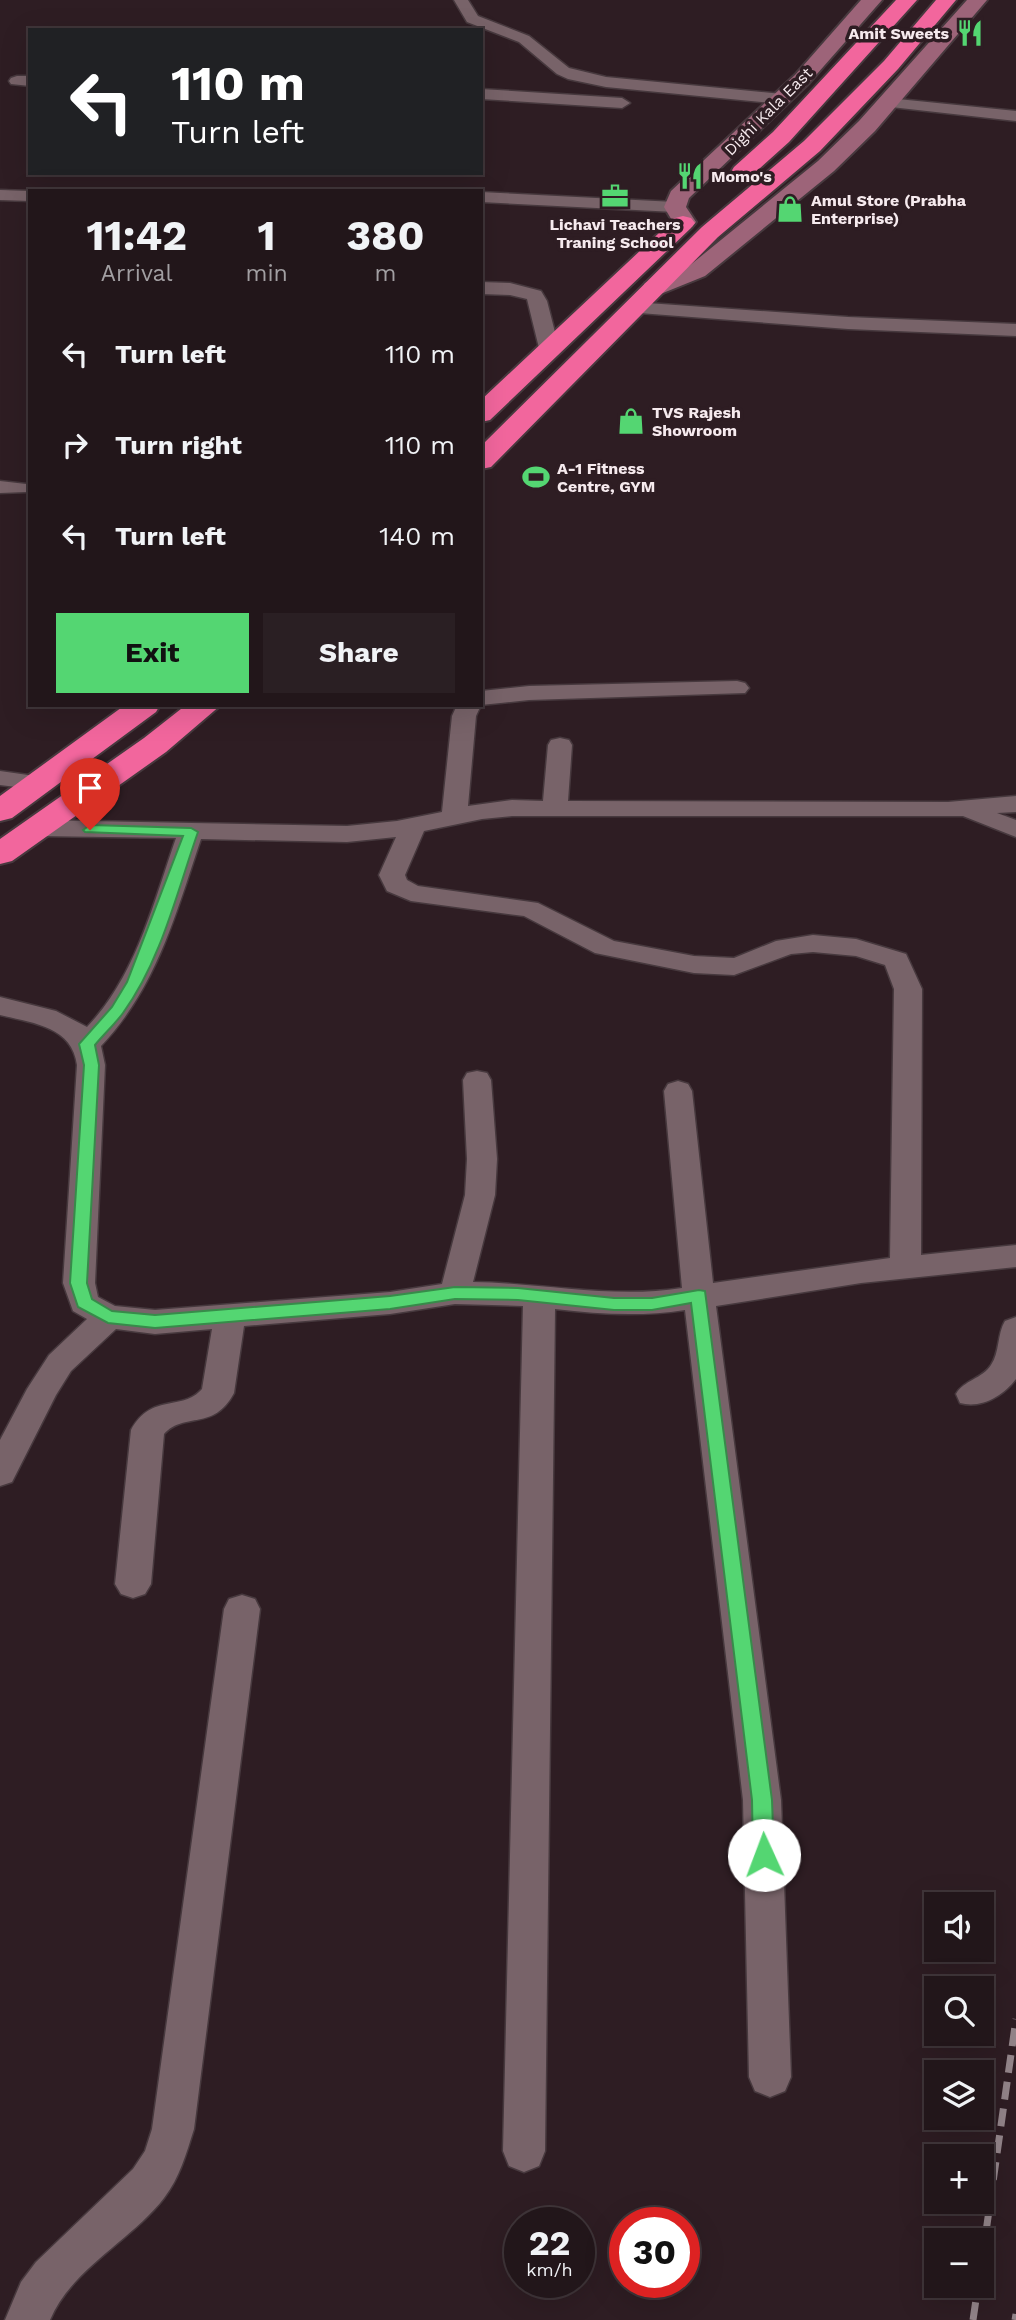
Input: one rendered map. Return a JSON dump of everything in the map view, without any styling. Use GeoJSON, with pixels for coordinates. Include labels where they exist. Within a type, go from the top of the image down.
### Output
{"type":"FeatureCollection","features":[{"type":"Feature","properties":{"kind":"highway"},"geometry":{"type":"LineString","coordinates":[[726,186],[781,137],[907,0]]}},
{"type":"Feature","properties":{"kind":"highway"},"geometry":{"type":"LineString","coordinates":[[483,459],[710,232],[812,146],[891,65],[946,0]]}},
{"type":"Feature","properties":{"kind":"highway"},"geometry":{"type":"LineString","coordinates":[[483,412],[680,214],[705,204]]}},
{"type":"Feature","properties":{"kind":"highway"},"geometry":{"type":"LineString","coordinates":[[0,811],[142,707]]}},
{"type":"Feature","properties":{"kind":"highway"},"geometry":{"type":"LineString","coordinates":[[0,854],[203,707]]}},
{"type":"Feature","properties":{"kind":"street"},"geometry":{"type":"LineString","coordinates":[[461,0],[472,19],[524,39],[563,71],[575,76],[606,82],[782,99]]}},
{"type":"Feature","properties":{"kind":"street","name":"Dighi Kala East"},"geometry":{"type":"LineString","coordinates":[[680,214],[679,197],[782,99],[872,0]]}},
{"type":"Feature","properties":{"kind":"street"},"geometry":{"type":"LineString","coordinates":[[654,288],[698,271],[826,166],[888,103],[977,0]]}},
{"type":"Feature","properties":{"kind":"street"},"geometry":{"type":"LineString","coordinates":[[483,94],[643,104]]}},
{"type":"Feature","properties":{"kind":"street"},"geometry":{"type":"LineString","coordinates":[[888,103],[1016,116]]}},
{"type":"Feature","properties":{"kind":"street"},"geometry":{"type":"LineString","coordinates":[[738,112],[766,114]]}},
{"type":"Feature","properties":{"kind":"street"},"geometry":{"type":"LineString","coordinates":[[0,195],[28,196]]}},
{"type":"Feature","properties":{"kind":"street"},"geometry":{"type":"LineString","coordinates":[[483,197],[680,214]]}},
{"type":"Feature","properties":{"kind":"street"},"geometry":{"type":"LineString","coordinates":[[483,288],[524,291],[534,295],[538,301],[549,348]]}},
{"type":"Feature","properties":{"kind":"street"},"geometry":{"type":"LineString","coordinates":[[634,309],[848,323],[1016,330]]}},
{"type":"Feature","properties":{"kind":"street"},"geometry":{"type":"LineString","coordinates":[[483,698],[529,693],[737,688]]}},
{"type":"Feature","properties":{"kind":"street"},"geometry":{"type":"LineString","coordinates":[[454,816],[464,716],[468,707]]}},
{"type":"Feature","properties":{"kind":"street"},"geometry":{"type":"LineString","coordinates":[[555,808],[560,745]]}},
{"type":"Feature","properties":{"kind":"street"},"geometry":{"type":"LineString","coordinates":[[0,778],[40,783]]}},
{"type":"Feature","properties":{"kind":"street"},"geometry":{"type":"LineString","coordinates":[[39,828],[307,835],[347,834],[512,808],[963,810],[1016,804]]}},
{"type":"Feature","properties":{"kind":"street"},"geometry":{"type":"LineString","coordinates":[[963,810],[1016,829]]}},
{"type":"Feature","properties":{"kind":"street"},"geometry":{"type":"LineString","coordinates":[[414,825],[392,875],[396,885],[411,893],[529,909],[547,915],[600,945],[701,965],[738,965],[786,947],[806,944],[831,944],[877,952],[896,960],[908,989],[905,1267]]}},
{"type":"Feature","properties":{"kind":"street"},"geometry":{"type":"LineString","coordinates":[[87,1044],[118,1010],[135,982],[191,832]]}},
{"type":"Feature","properties":{"kind":"street"},"geometry":{"type":"LineString","coordinates":[[0,1006],[45,1017],[72,1030],[87,1044],[91,1065],[79,1283],[84,1303],[108,1317],[155,1321],[390,1303],[455,1293],[652,1304],[905,1267],[1016,1256]]}},
{"type":"Feature","properties":{"kind":"street"},"geometry":{"type":"LineString","coordinates":[[455,1293],[480,1195],[482,1159],[477,1080]]}},
{"type":"Feature","properties":{"kind":"street"},"geometry":{"type":"LineString","coordinates":[[678,1091],[699,1296],[762,1800],[770,2077]]}},
{"type":"Feature","properties":{"kind":"street"},"geometry":{"type":"LineString","coordinates":[[524,2151],[539,1296]]}},
{"type":"Feature","properties":{"kind":"street"},"geometry":{"type":"LineString","coordinates":[[134,1584],[148,1430],[156,1419],[170,1412],[197,1410],[211,1403],[218,1392],[230,1315]]}},
{"type":"Feature","properties":{"kind":"street"},"geometry":{"type":"LineString","coordinates":[[0,1473],[43,1389],[60,1363],[108,1317]]}},
{"type":"Feature","properties":{"kind":"street"},"geometry":{"type":"LineString","coordinates":[[972,1394],[993,1384],[1005,1373],[1012,1357],[1016,1329]]}},
{"type":"Feature","properties":{"kind":"street"},"geometry":{"type":"LineString","coordinates":[[27,2320],[53,2276],[140,2191],[161,2165],[173,2129],[242,1609]]}},
{"type":"Feature","properties":{"kind":"railway"},"geometry":{"type":"LineString","coordinates":[[987,2228],[1016,2019]]}},
{"type":"Feature","properties":{"kind":"railway"},"geometry":{"type":"LineString","coordinates":[[973,2320],[976,2298]]}},
{"type":"Feature","properties":{"kind":"railway"},"geometry":{"type":"LineString","coordinates":[[1015,2320],[1016,2314]]}},
{"type":"Feature","properties":{"kind":"place","name":"Amit Sweets"},"geometry":{"type":"Point","coordinates":[970,33]}},
{"type":"Feature","properties":{"kind":"place","name":"Momo's"},"geometry":{"type":"Point","coordinates":[690,176]}},
{"type":"Feature","properties":{"kind":"place","name":"Lichavi Teachers Traning School"},"geometry":{"type":"Point","coordinates":[615,196]}},
{"type":"Feature","properties":{"kind":"place","name":"Amul Store (Prabha Enterprise)"},"geometry":{"type":"Point","coordinates":[790,209]}},
{"type":"Feature","properties":{"kind":"place","name":"TVS Rajesh Showroom"},"geometry":{"type":"Point","coordinates":[631,421]}},
{"type":"Feature","properties":{"kind":"place","name":"A-1 Fitness Centre, GYM"},"geometry":{"type":"Point","coordinates":[536,477]}},
{"type":"Feature","properties":{"kind":"route"},"geometry":{"type":"LineString","coordinates":[[90,830],[191,832],[135,982],[118,1010],[87,1044],[91,1065],[79,1283],[84,1303],[108,1317],[155,1321],[390,1303],[455,1293],[518,1294],[614,1304],[652,1304],[699,1296],[762,1800],[764,1855]]}}]}
